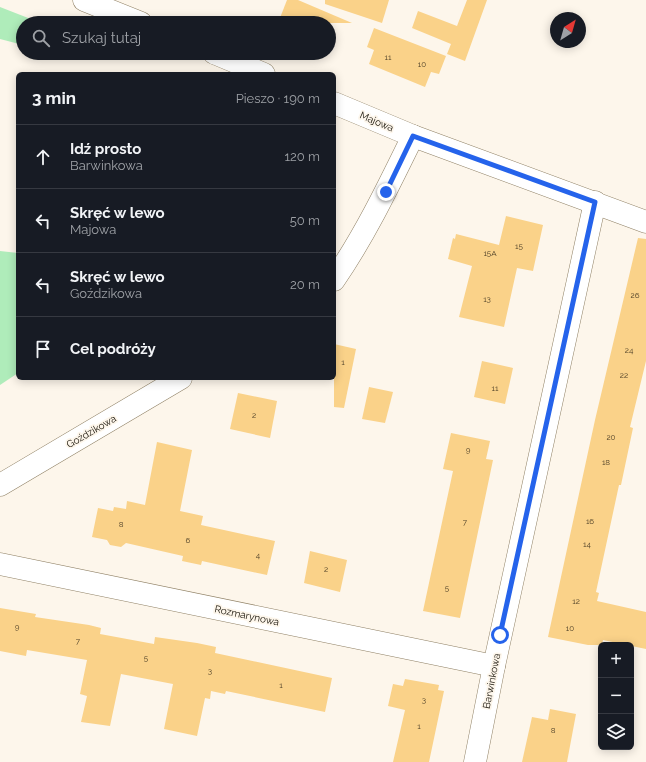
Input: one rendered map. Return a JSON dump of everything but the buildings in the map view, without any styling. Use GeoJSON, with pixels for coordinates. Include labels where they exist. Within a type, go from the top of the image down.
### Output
{"type":"FeatureCollection","features":[{"type":"Feature","properties":{"kind":"street"},"geometry":{"type":"LineString","coordinates":[[84,0],[124,16]]}},
{"type":"Feature","properties":{"kind":"street"},"geometry":{"type":"LineString","coordinates":[[231,60],[259,72]]}},
{"type":"Feature","properties":{"kind":"street","name":"Majowa"},"geometry":{"type":"LineString","coordinates":[[336,104],[413,136],[646,222]]}},
{"type":"Feature","properties":{"kind":"street"},"geometry":{"type":"LineString","coordinates":[[336,277],[352,254],[382,199],[413,136]]}},
{"type":"Feature","properties":{"kind":"street","name":"Barwinkowa"},"geometry":{"type":"LineString","coordinates":[[475,762],[494,666],[595,202]]}},
{"type":"Feature","properties":{"kind":"street","name":"Goździkowa"},"geometry":{"type":"LineString","coordinates":[[0,485],[178,380]]}},
{"type":"Feature","properties":{"kind":"street","name":"Rozmarynowa"},"geometry":{"type":"LineString","coordinates":[[0,564],[494,666]]}},
{"type":"Feature","properties":{"kind":"green space"},"geometry":{"type":"Polygon","coordinates":[[[0,7],[23,16],[16,16],[16,43],[0,39],[0,7]]]}},
{"type":"Feature","properties":{"kind":"green space"},"geometry":{"type":"Polygon","coordinates":[[[0,251],[16,253],[16,374],[0,385],[0,251]]]}},
{"type":"Feature","properties":{"kind":"route"},"geometry":{"type":"LineString","coordinates":[[386,192],[413,136],[595,202],[500,635]]}}]}
